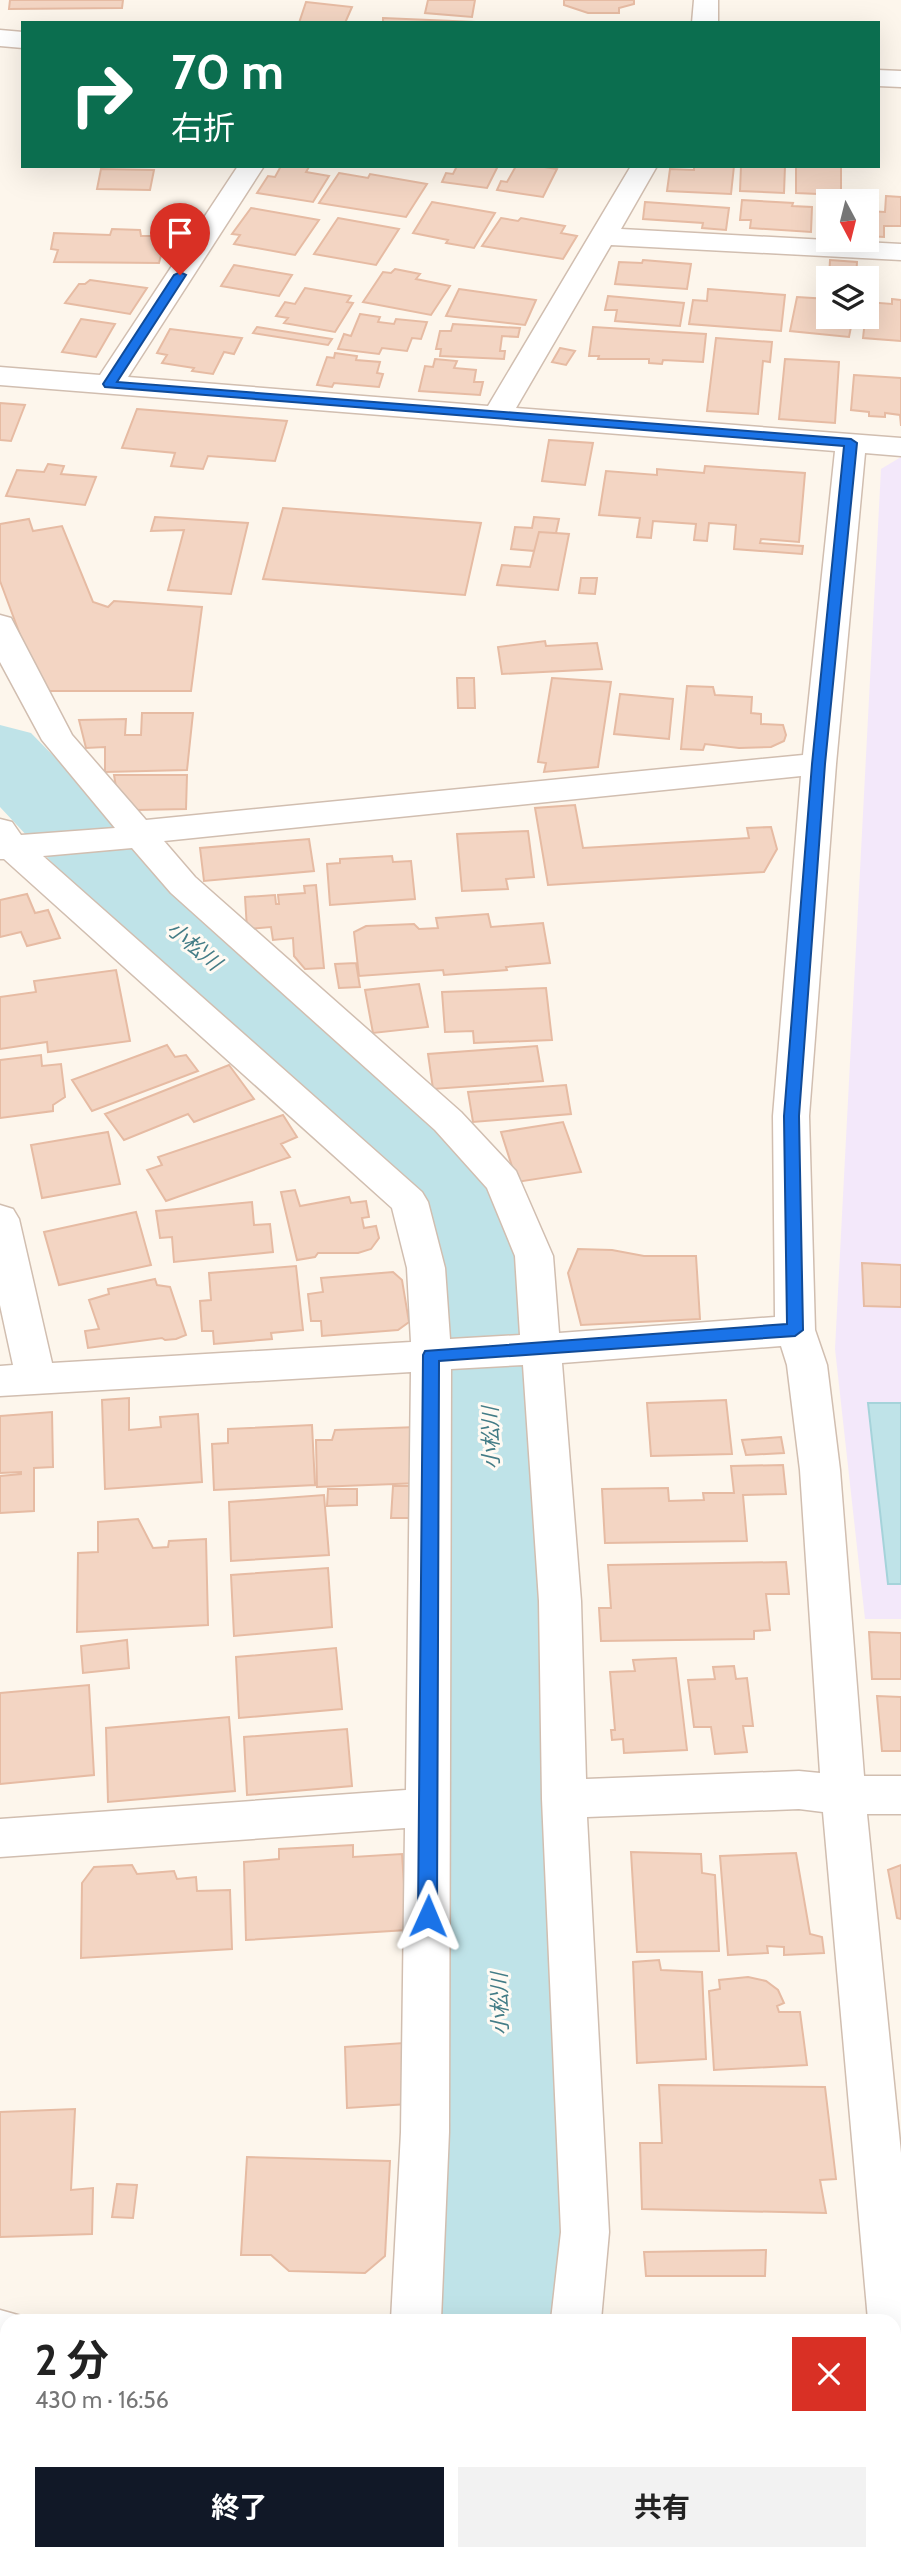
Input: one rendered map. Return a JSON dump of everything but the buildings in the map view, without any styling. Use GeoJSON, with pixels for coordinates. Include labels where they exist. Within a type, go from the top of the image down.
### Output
{"type":"FeatureCollection","features":[{"type":"Feature","properties":{"kind":"street"},"geometry":{"type":"LineString","coordinates":[[705,21],[706,0]]}},
{"type":"Feature","properties":{"kind":"street"},"geometry":{"type":"LineString","coordinates":[[0,38],[21,40]]}},
{"type":"Feature","properties":{"kind":"street"},"geometry":{"type":"LineString","coordinates":[[880,78],[901,79]]}},
{"type":"Feature","properties":{"kind":"street"},"geometry":{"type":"LineString","coordinates":[[109,384],[250,168]]}},
{"type":"Feature","properties":{"kind":"street"},"geometry":{"type":"LineString","coordinates":[[497,416],[643,168]]}},
{"type":"Feature","properties":{"kind":"street"},"geometry":{"type":"LineString","coordinates":[[603,236],[901,252]]}},
{"type":"Feature","properties":{"kind":"street"},"geometry":{"type":"LineString","coordinates":[[0,376],[901,447]]}},
{"type":"Feature","properties":{"kind":"street"},"geometry":{"type":"LineString","coordinates":[[851,443],[819,764],[791,1116],[795,1330],[807,1365],[820,1470],[843,1795],[892,2314]]}},
{"type":"Feature","properties":{"kind":"street"},"geometry":{"type":"LineString","coordinates":[[0,625],[12,655],[58,740],[132,835],[183,885],[447,1121],[503,1181],[534,1256],[545,1430],[560,1589],[564,1799],[585,2232],[577,2314]]}},
{"type":"Feature","properties":{"kind":"street"},"geometry":{"type":"LineString","coordinates":[[4,842],[132,835],[819,764]]}},
{"type":"Feature","properties":{"kind":"street"},"geometry":{"type":"LineString","coordinates":[[4,842],[409,1202],[426,1268],[431,1355],[425,2132],[416,2314]]}},
{"type":"Feature","properties":{"kind":"street"},"geometry":{"type":"LineString","coordinates":[[0,1219],[18,1379],[541,1349],[795,1330]]}},
{"type":"Feature","properties":{"kind":"street"},"geometry":{"type":"LineString","coordinates":[[564,1799],[799,1790],[843,1795],[901,1795]]}},
{"type":"Feature","properties":{"kind":"street"},"geometry":{"type":"LineString","coordinates":[[0,1838],[429,1807]]}},
{"type":"Feature","properties":{"kind":"shaded area"},"geometry":{"type":"Polygon","coordinates":[[[901,457],[901,1619],[865,1619],[835,1349],[881,469],[901,457]]]}},
{"type":"Feature","properties":{"kind":"water"},"geometry":{"type":"Polygon","coordinates":[[[868,1403],[901,1403],[901,1584],[888,1584],[868,1403]]]}},
{"type":"Feature","properties":{"kind":"waterway","name":"小松川"},"geometry":{"type":"LineString","coordinates":[[0,753],[149,909],[234,979],[381,1115],[441,1181],[472,1229],[489,1297],[502,2097],[500,2314]]}},
{"type":"Feature","properties":{"kind":"route"},"geometry":{"type":"LineString","coordinates":[[180,275],[109,384],[851,443],[819,764],[791,1116],[795,1330],[431,1355],[428,1916]]}}]}
